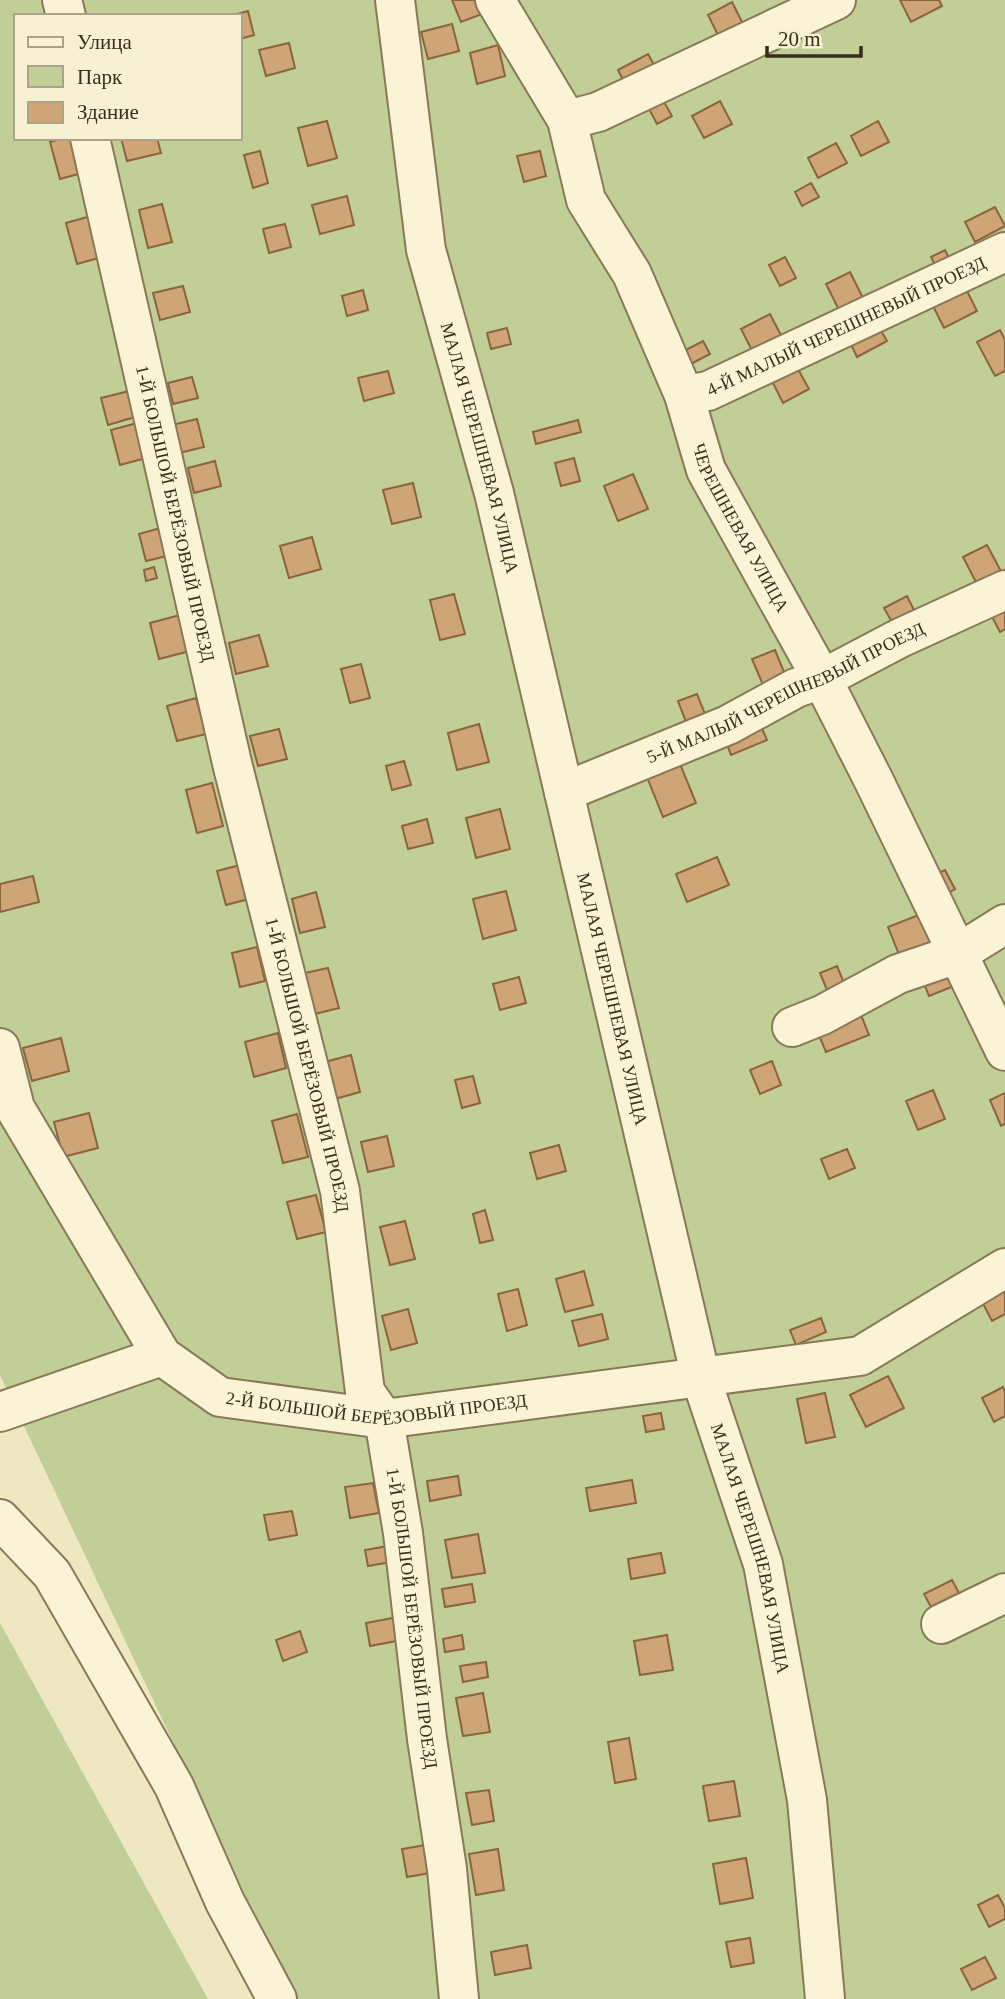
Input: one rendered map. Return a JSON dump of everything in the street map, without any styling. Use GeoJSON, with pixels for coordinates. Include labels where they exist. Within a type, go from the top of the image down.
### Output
{"type":"FeatureCollection","features":[{"type":"Feature","properties":{"kind":"lane","name":"МАЛАЯ ЧЕРЕШНЕВАЯ УЛИЦА"},"geometry":{"type":"LineString","coordinates":[[395,0],[426,250],[494,494],[701,1378],[763,1564],[807,1800],[825,1999]]}},
{"type":"Feature","properties":{"kind":"lane","name":"ЧЕРЕШНЕВАЯ УЛИЦА"},"geometry":{"type":"LineString","coordinates":[[495,0],[567,120],[586,200],[632,274],[684,395],[706,470],[822,679],[1005,1051]]}},
{"type":"Feature","properties":{"kind":"lane"},"geometry":{"type":"LineString","coordinates":[[567,120],[598,112],[836,0]]}},
{"type":"Feature","properties":{"kind":"lane","name":"1-Й БОЛЬШОЙ БЕРЁЗОВЫЙ ПРОЕЗД"},"geometry":{"type":"LineString","coordinates":[[90,140],[232,763],[340,1191],[365,1392],[384,1419],[403,1533],[427,1739],[447,1869],[459,1999]]}},
{"type":"Feature","properties":{"kind":"lane","name":"4-Й МАЛЫЙ ЧЕРЕШНЕВЫЙ ПРОЕЗД"},"geometry":{"type":"LineString","coordinates":[[684,395],[708,391],[1005,252]]}},
{"type":"Feature","properties":{"kind":"lane","name":"5-Й МАЛЫЙ ЧЕРЕШНЕВЫЙ ПРОЕЗД"},"geometry":{"type":"LineString","coordinates":[[564,792],[728,724],[796,688],[822,679],[900,638],[1005,590]]}},
{"type":"Feature","properties":{"kind":"lane"},"geometry":{"type":"LineString","coordinates":[[792,1027],[822,1015],[898,974],[957,954],[1005,924]]}},
{"type":"Feature","properties":{"kind":"lane","name":"2-Й БОЛЬШОЙ БЕРЁЗОВЫЙ ПРОЕЗД"},"geometry":{"type":"LineString","coordinates":[[0,1048],[15,1108],[162,1356],[220,1397],[384,1419],[860,1356],[1005,1268]]}},
{"type":"Feature","properties":{"kind":"lane"},"geometry":{"type":"LineString","coordinates":[[0,1412],[162,1356]]}},
{"type":"Feature","properties":{"kind":"lane"},"geometry":{"type":"LineString","coordinates":[[0,1519],[52,1574],[174,1786],[225,1902],[277,1999]]}},
{"type":"Feature","properties":{"kind":"lane"},"geometry":{"type":"LineString","coordinates":[[941,1624],[1005,1593]]}},
{"type":"Feature","properties":{"kind":"green space"},"geometry":{"type":"Polygon","coordinates":[[[0,0],[1005,0],[1005,1999],[294,1999],[0,1375],[0,0]]]}},
{"type":"Feature","properties":{"kind":"green space"},"geometry":{"type":"Polygon","coordinates":[[[0,1623],[208,1999],[0,1999],[0,1623]]]}},
{"type":"Feature","properties":{"kind":"building"},"geometry":{"type":"Polygon","coordinates":[[[452,0],[486,0],[490,11],[461,22],[452,0]]]}},
{"type":"Feature","properties":{"kind":"building"},"geometry":{"type":"Polygon","coordinates":[[[900,0],[939,0],[942,6],[911,22],[900,0]]]}},
{"type":"Feature","properties":{"kind":"building"},"geometry":{"type":"Polygon","coordinates":[[[732,2],[746,30],[722,43],[708,15],[732,2]]]}},
{"type":"Feature","properties":{"kind":"building"},"geometry":{"type":"Polygon","coordinates":[[[248,11],[254,35],[242,38],[242,14],[238,14],[248,11]]]}},
{"type":"Feature","properties":{"kind":"building"},"geometry":{"type":"Polygon","coordinates":[[[452,24],[459,51],[428,59],[421,32],[452,24]]]}},
{"type":"Feature","properties":{"kind":"building"},"geometry":{"type":"Polygon","coordinates":[[[289,43],[295,68],[266,76],[259,50],[289,43]]]}},
{"type":"Feature","properties":{"kind":"building"},"geometry":{"type":"Polygon","coordinates":[[[498,45],[505,76],[477,84],[470,53],[498,45]]]}},
{"type":"Feature","properties":{"kind":"building"},"geometry":{"type":"Polygon","coordinates":[[[648,54],[658,72],[627,88],[618,70],[648,54]]]}},
{"type":"Feature","properties":{"kind":"building"},"geometry":{"type":"Polygon","coordinates":[[[663,100],[672,116],[657,124],[648,107],[663,100]]]}},
{"type":"Feature","properties":{"kind":"building"},"geometry":{"type":"Polygon","coordinates":[[[720,101],[732,124],[704,138],[692,116],[720,101]]]}},
{"type":"Feature","properties":{"kind":"building"},"geometry":{"type":"Polygon","coordinates":[[[327,121],[337,158],[308,166],[298,128],[327,121]]]}},
{"type":"Feature","properties":{"kind":"building"},"geometry":{"type":"Polygon","coordinates":[[[878,121],[889,142],[861,156],[851,136],[878,121]]]}},
{"type":"Feature","properties":{"kind":"building"},"geometry":{"type":"Polygon","coordinates":[[[78,140],[86,172],[60,179],[50,142],[78,140]]]}},
{"type":"Feature","properties":{"kind":"building"},"geometry":{"type":"Polygon","coordinates":[[[122,140],[158,140],[161,153],[127,161],[122,140]]]}},
{"type":"Feature","properties":{"kind":"building"},"geometry":{"type":"Polygon","coordinates":[[[836,143],[847,163],[818,178],[808,158],[836,143]]]}},
{"type":"Feature","properties":{"kind":"building"},"geometry":{"type":"Polygon","coordinates":[[[260,151],[268,183],[253,188],[244,155],[260,151]]]}},
{"type":"Feature","properties":{"kind":"building"},"geometry":{"type":"Polygon","coordinates":[[[540,151],[546,176],[524,182],[517,156],[540,151]]]}},
{"type":"Feature","properties":{"kind":"building"},"geometry":{"type":"Polygon","coordinates":[[[811,183],[819,197],[802,206],[795,192],[811,183]]]}},
{"type":"Feature","properties":{"kind":"building"},"geometry":{"type":"Polygon","coordinates":[[[347,196],[354,225],[320,234],[312,205],[347,196]]]}},
{"type":"Feature","properties":{"kind":"building"},"geometry":{"type":"Polygon","coordinates":[[[162,204],[172,242],[148,248],[139,210],[162,204]]]}},
{"type":"Feature","properties":{"kind":"building"},"geometry":{"type":"Polygon","coordinates":[[[995,207],[1005,226],[975,242],[965,222],[995,207]]]}},
{"type":"Feature","properties":{"kind":"building"},"geometry":{"type":"Polygon","coordinates":[[[91,216],[102,257],[77,264],[66,223],[91,216]]]}},
{"type":"Feature","properties":{"kind":"building"},"geometry":{"type":"Polygon","coordinates":[[[285,224],[291,247],[269,253],[263,229],[285,224]]]}},
{"type":"Feature","properties":{"kind":"building"},"geometry":{"type":"Polygon","coordinates":[[[945,250],[951,262],[937,269],[931,257],[945,250]]]}},
{"type":"Feature","properties":{"kind":"building"},"geometry":{"type":"Polygon","coordinates":[[[785,257],[796,278],[780,286],[769,265],[785,257]]]}},
{"type":"Feature","properties":{"kind":"building"},"geometry":{"type":"Polygon","coordinates":[[[850,272],[867,306],[843,318],[826,284],[850,272]]]}},
{"type":"Feature","properties":{"kind":"building"},"geometry":{"type":"Polygon","coordinates":[[[183,286],[190,312],[160,320],[153,293],[183,286]]]}},
{"type":"Feature","properties":{"kind":"building"},"geometry":{"type":"Polygon","coordinates":[[[966,289],[977,311],[944,328],[933,306],[966,289]]]}},
{"type":"Feature","properties":{"kind":"building"},"geometry":{"type":"Polygon","coordinates":[[[363,290],[368,310],[347,316],[342,296],[363,290]]]}},
{"type":"Feature","properties":{"kind":"building"},"geometry":{"type":"Polygon","coordinates":[[[770,314],[786,345],[757,360],[741,329],[770,314]]]}},
{"type":"Feature","properties":{"kind":"building"},"geometry":{"type":"Polygon","coordinates":[[[879,327],[887,341],[857,357],[850,342],[879,327]]]}},
{"type":"Feature","properties":{"kind":"building"},"geometry":{"type":"Polygon","coordinates":[[[507,328],[511,344],[491,349],[487,333],[507,328]]]}},
{"type":"Feature","properties":{"kind":"building"},"geometry":{"type":"Polygon","coordinates":[[[1000,330],[1005,340],[1005,371],[995,376],[977,342],[1000,330]]]}},
{"type":"Feature","properties":{"kind":"building"},"geometry":{"type":"Polygon","coordinates":[[[703,341],[710,354],[689,365],[682,352],[703,341]]]}},
{"type":"Feature","properties":{"kind":"building"},"geometry":{"type":"Polygon","coordinates":[[[794,362],[809,389],[783,403],[769,375],[794,362]]]}},
{"type":"Feature","properties":{"kind":"building"},"geometry":{"type":"Polygon","coordinates":[[[388,371],[394,393],[364,401],[358,378],[388,371]]]}},
{"type":"Feature","properties":{"kind":"building"},"geometry":{"type":"Polygon","coordinates":[[[192,377],[198,398],[173,404],[168,383],[192,377]]]}},
{"type":"Feature","properties":{"kind":"building"},"geometry":{"type":"Polygon","coordinates":[[[129,391],[135,417],[108,425],[101,398],[129,391]]]}},
{"type":"Feature","properties":{"kind":"building"},"geometry":{"type":"Polygon","coordinates":[[[197,419],[204,447],[179,453],[172,425],[197,419]]]}},
{"type":"Feature","properties":{"kind":"building"},"geometry":{"type":"Polygon","coordinates":[[[578,420],[581,432],[536,444],[533,432],[578,420]]]}},
{"type":"Feature","properties":{"kind":"building"},"geometry":{"type":"Polygon","coordinates":[[[137,423],[146,458],[120,465],[111,430],[137,423]]]}},
{"type":"Feature","properties":{"kind":"building"},"geometry":{"type":"Polygon","coordinates":[[[574,458],[580,481],[561,486],[555,463],[574,458]]]}},
{"type":"Feature","properties":{"kind":"building"},"geometry":{"type":"Polygon","coordinates":[[[215,461],[221,486],[194,493],[188,468],[215,461]]]}},
{"type":"Feature","properties":{"kind":"building"},"geometry":{"type":"Polygon","coordinates":[[[633,474],[648,509],[618,521],[604,486],[633,474]]]}},
{"type":"Feature","properties":{"kind":"building"},"geometry":{"type":"Polygon","coordinates":[[[413,483],[421,517],[392,524],[383,490],[413,483]]]}},
{"type":"Feature","properties":{"kind":"building"},"geometry":{"type":"Polygon","coordinates":[[[164,527],[171,555],[146,561],[139,534],[164,527]]]}},
{"type":"Feature","properties":{"kind":"building"},"geometry":{"type":"Polygon","coordinates":[[[312,537],[321,569],[289,578],[280,546],[312,537]]]}},
{"type":"Feature","properties":{"kind":"building"},"geometry":{"type":"Polygon","coordinates":[[[987,545],[1004,577],[980,590],[963,557],[987,545]]]}},
{"type":"Feature","properties":{"kind":"building"},"geometry":{"type":"Polygon","coordinates":[[[154,567],[157,578],[146,581],[144,570],[154,567]]]}},
{"type":"Feature","properties":{"kind":"building"},"geometry":{"type":"Polygon","coordinates":[[[454,594],[465,634],[440,640],[430,600],[454,594]]]}},
{"type":"Feature","properties":{"kind":"building"},"geometry":{"type":"Polygon","coordinates":[[[907,596],[915,612],[893,624],[884,608],[907,596]]]}},
{"type":"Feature","properties":{"kind":"building"},"geometry":{"type":"Polygon","coordinates":[[[1005,600],[1005,629],[1000,632],[988,609],[1005,600]]]}},
{"type":"Feature","properties":{"kind":"building"},"geometry":{"type":"Polygon","coordinates":[[[180,615],[190,651],[159,659],[150,623],[180,615]]]}},
{"type":"Feature","properties":{"kind":"building"},"geometry":{"type":"Polygon","coordinates":[[[259,635],[268,666],[236,674],[229,643],[259,635]]]}},
{"type":"Feature","properties":{"kind":"building"},"geometry":{"type":"Polygon","coordinates":[[[775,650],[788,682],[766,692],[752,659],[775,650]]]}},
{"type":"Feature","properties":{"kind":"building"},"geometry":{"type":"Polygon","coordinates":[[[361,664],[370,698],[350,703],[341,669],[361,664]]]}},
{"type":"Feature","properties":{"kind":"building"},"geometry":{"type":"Polygon","coordinates":[[[697,694],[707,719],[688,727],[678,701],[697,694]]]}},
{"type":"Feature","properties":{"kind":"building"},"geometry":{"type":"Polygon","coordinates":[[[196,698],[206,734],[177,741],[167,706],[196,698]]]}},
{"type":"Feature","properties":{"kind":"building"},"geometry":{"type":"Polygon","coordinates":[[[479,724],[489,762],[457,770],[448,733],[479,724]]]}},
{"type":"Feature","properties":{"kind":"building"},"geometry":{"type":"Polygon","coordinates":[[[760,724],[767,740],[731,755],[725,739],[760,724]]]}},
{"type":"Feature","properties":{"kind":"building"},"geometry":{"type":"Polygon","coordinates":[[[279,729],[287,759],[258,766],[250,736],[279,729]]]}},
{"type":"Feature","properties":{"kind":"building"},"geometry":{"type":"Polygon","coordinates":[[[678,759],[696,803],[663,817],[645,772],[678,759]]]}},
{"type":"Feature","properties":{"kind":"building"},"geometry":{"type":"Polygon","coordinates":[[[404,761],[411,785],[392,790],[386,766],[404,761]]]}},
{"type":"Feature","properties":{"kind":"building"},"geometry":{"type":"Polygon","coordinates":[[[212,783],[223,826],[197,833],[186,790],[212,783]]]}},
{"type":"Feature","properties":{"kind":"building"},"geometry":{"type":"Polygon","coordinates":[[[500,809],[510,849],[476,858],[466,818],[500,809]]]}},
{"type":"Feature","properties":{"kind":"building"},"geometry":{"type":"Polygon","coordinates":[[[427,819],[433,843],[408,849],[402,826],[427,819]]]}},
{"type":"Feature","properties":{"kind":"building"},"geometry":{"type":"Polygon","coordinates":[[[717,857],[729,885],[687,902],[676,874],[717,857]]]}},
{"type":"Feature","properties":{"kind":"building"},"geometry":{"type":"Polygon","coordinates":[[[240,865],[249,899],[226,905],[217,871],[240,865]]]}},
{"type":"Feature","properties":{"kind":"building"},"geometry":{"type":"Polygon","coordinates":[[[945,870],[955,889],[941,897],[930,877],[945,870]]]}},
{"type":"Feature","properties":{"kind":"building"},"geometry":{"type":"Polygon","coordinates":[[[33,876],[39,902],[0,912],[0,884],[33,876]]]}},
{"type":"Feature","properties":{"kind":"building"},"geometry":{"type":"Polygon","coordinates":[[[506,891],[516,930],[483,939],[473,899],[506,891]]]}},
{"type":"Feature","properties":{"kind":"building"},"geometry":{"type":"Polygon","coordinates":[[[316,892],[325,927],[300,933],[292,899],[316,892]]]}},
{"type":"Feature","properties":{"kind":"building"},"geometry":{"type":"Polygon","coordinates":[[[921,914],[934,948],[902,962],[888,927],[921,914]]]}},
{"type":"Feature","properties":{"kind":"building"},"geometry":{"type":"Polygon","coordinates":[[[257,947],[265,981],[240,987],[232,953],[257,947]]]}},
{"type":"Feature","properties":{"kind":"building"},"geometry":{"type":"Polygon","coordinates":[[[837,966],[844,983],[827,990],[820,973],[837,966]]]}},
{"type":"Feature","properties":{"kind":"building"},"geometry":{"type":"Polygon","coordinates":[[[328,968],[339,1008],[315,1014],[305,973],[328,968]]]}},
{"type":"Feature","properties":{"kind":"building"},"geometry":{"type":"Polygon","coordinates":[[[947,971],[954,986],[929,996],[923,981],[947,971]]]}},
{"type":"Feature","properties":{"kind":"building"},"geometry":{"type":"Polygon","coordinates":[[[519,977],[526,1003],[500,1010],[493,984],[519,977]]]}},
{"type":"Feature","properties":{"kind":"building"},"geometry":{"type":"Polygon","coordinates":[[[859,1010],[869,1035],[826,1052],[816,1028],[859,1010]]]}},
{"type":"Feature","properties":{"kind":"building"},"geometry":{"type":"Polygon","coordinates":[[[278,1033],[286,1068],[254,1077],[245,1042],[278,1033]]]}},
{"type":"Feature","properties":{"kind":"building"},"geometry":{"type":"Polygon","coordinates":[[[61,1038],[69,1071],[32,1081],[23,1048],[61,1038]]]}},
{"type":"Feature","properties":{"kind":"building"},"geometry":{"type":"Polygon","coordinates":[[[351,1055],[360,1092],[335,1099],[325,1062],[351,1055]]]}},
{"type":"Feature","properties":{"kind":"building"},"geometry":{"type":"Polygon","coordinates":[[[772,1061],[781,1085],[760,1094],[750,1070],[772,1061]]]}},
{"type":"Feature","properties":{"kind":"building"},"geometry":{"type":"Polygon","coordinates":[[[473,1076],[480,1103],[462,1108],[455,1080],[473,1076]]]}},
{"type":"Feature","properties":{"kind":"building"},"geometry":{"type":"Polygon","coordinates":[[[933,1090],[945,1119],[918,1130],[906,1101],[933,1090]]]}},
{"type":"Feature","properties":{"kind":"building"},"geometry":{"type":"Polygon","coordinates":[[[1005,1093],[1005,1124],[1001,1126],[990,1100],[1005,1093]]]}},
{"type":"Feature","properties":{"kind":"building"},"geometry":{"type":"Polygon","coordinates":[[[89,1113],[98,1148],[63,1157],[54,1122],[89,1113]]]}},
{"type":"Feature","properties":{"kind":"building"},"geometry":{"type":"Polygon","coordinates":[[[297,1114],[308,1157],[283,1163],[272,1121],[297,1114]]]}},
{"type":"Feature","properties":{"kind":"building"},"geometry":{"type":"Polygon","coordinates":[[[387,1136],[394,1166],[368,1172],[361,1142],[387,1136]]]}},
{"type":"Feature","properties":{"kind":"building"},"geometry":{"type":"Polygon","coordinates":[[[559,1145],[566,1171],[537,1179],[530,1153],[559,1145]]]}},
{"type":"Feature","properties":{"kind":"building"},"geometry":{"type":"Polygon","coordinates":[[[847,1149],[855,1168],[829,1179],[821,1159],[847,1149]]]}},
{"type":"Feature","properties":{"kind":"building"},"geometry":{"type":"Polygon","coordinates":[[[316,1195],[326,1232],[297,1239],[287,1202],[316,1195]]]}},
{"type":"Feature","properties":{"kind":"building"},"geometry":{"type":"Polygon","coordinates":[[[485,1210],[493,1240],[480,1243],[473,1214],[485,1210]]]}},
{"type":"Feature","properties":{"kind":"building"},"geometry":{"type":"Polygon","coordinates":[[[405,1221],[415,1259],[390,1265],[380,1227],[405,1221]]]}},
{"type":"Feature","properties":{"kind":"building"},"geometry":{"type":"Polygon","coordinates":[[[584,1271],[593,1305],[565,1312],[556,1279],[584,1271]]]}},
{"type":"Feature","properties":{"kind":"building"},"geometry":{"type":"Polygon","coordinates":[[[1005,1285],[1005,1314],[992,1321],[980,1298],[1005,1285]]]}},
{"type":"Feature","properties":{"kind":"building"},"geometry":{"type":"Polygon","coordinates":[[[518,1289],[527,1325],[507,1331],[498,1294],[518,1289]]]}},
{"type":"Feature","properties":{"kind":"building"},"geometry":{"type":"Polygon","coordinates":[[[408,1309],[417,1343],[391,1350],[382,1316],[408,1309]]]}},
{"type":"Feature","properties":{"kind":"building"},"geometry":{"type":"Polygon","coordinates":[[[602,1314],[608,1339],[579,1346],[572,1321],[602,1314]]]}},
{"type":"Feature","properties":{"kind":"building"},"geometry":{"type":"Polygon","coordinates":[[[821,1318],[826,1332],[796,1345],[790,1330],[821,1318]]]}},
{"type":"Feature","properties":{"kind":"building"},"geometry":{"type":"Polygon","coordinates":[[[888,1376],[904,1408],[866,1427],[850,1395],[888,1376]]]}},
{"type":"Feature","properties":{"kind":"building"},"geometry":{"type":"Polygon","coordinates":[[[1003,1387],[1005,1416],[994,1422],[982,1398],[1003,1387]]]}},
{"type":"Feature","properties":{"kind":"building"},"geometry":{"type":"Polygon","coordinates":[[[825,1393],[835,1437],[806,1443],[797,1399],[825,1393]]]}},
{"type":"Feature","properties":{"kind":"building"},"geometry":{"type":"Polygon","coordinates":[[[661,1413],[664,1429],[646,1432],[643,1416],[661,1413]]]}},
{"type":"Feature","properties":{"kind":"building"},"geometry":{"type":"Polygon","coordinates":[[[458,1476],[461,1495],[430,1501],[427,1481],[458,1476]]]}},
{"type":"Feature","properties":{"kind":"building"},"geometry":{"type":"Polygon","coordinates":[[[632,1480],[636,1503],[590,1511],[586,1488],[632,1480]]]}},
{"type":"Feature","properties":{"kind":"building"},"geometry":{"type":"Polygon","coordinates":[[[373,1483],[379,1513],[350,1518],[345,1487],[373,1483]]]}},
{"type":"Feature","properties":{"kind":"building"},"geometry":{"type":"Polygon","coordinates":[[[292,1511],[297,1535],[269,1540],[264,1515],[292,1511]]]}},
{"type":"Feature","properties":{"kind":"building"},"geometry":{"type":"Polygon","coordinates":[[[478,1534],[485,1573],[452,1578],[445,1540],[478,1534]]]}},
{"type":"Feature","properties":{"kind":"building"},"geometry":{"type":"Polygon","coordinates":[[[388,1546],[391,1562],[368,1566],[365,1550],[388,1546]]]}},
{"type":"Feature","properties":{"kind":"building"},"geometry":{"type":"Polygon","coordinates":[[[661,1553],[665,1573],[631,1579],[628,1559],[661,1553]]]}},
{"type":"Feature","properties":{"kind":"building"},"geometry":{"type":"Polygon","coordinates":[[[952,1580],[959,1593],[931,1607],[924,1594],[952,1580]]]}},
{"type":"Feature","properties":{"kind":"building"},"geometry":{"type":"Polygon","coordinates":[[[472,1584],[475,1602],[445,1607],[442,1589],[472,1584]]]}},
{"type":"Feature","properties":{"kind":"building"},"geometry":{"type":"Polygon","coordinates":[[[398,1617],[402,1640],[370,1646],[366,1623],[398,1617]]]}},
{"type":"Feature","properties":{"kind":"building"},"geometry":{"type":"Polygon","coordinates":[[[300,1631],[307,1652],[283,1661],[276,1640],[300,1631]]]}},
{"type":"Feature","properties":{"kind":"building"},"geometry":{"type":"Polygon","coordinates":[[[462,1635],[464,1649],[445,1652],[443,1639],[462,1635]]]}},
{"type":"Feature","properties":{"kind":"building"},"geometry":{"type":"Polygon","coordinates":[[[667,1635],[673,1670],[640,1675],[634,1641],[667,1635]]]}},
{"type":"Feature","properties":{"kind":"building"},"geometry":{"type":"Polygon","coordinates":[[[486,1662],[488,1677],[463,1682],[460,1666],[486,1662]]]}},
{"type":"Feature","properties":{"kind":"building"},"geometry":{"type":"Polygon","coordinates":[[[483,1693],[490,1732],[463,1736],[456,1698],[483,1693]]]}},
{"type":"Feature","properties":{"kind":"building"},"geometry":{"type":"Polygon","coordinates":[[[629,1738],[636,1779],[615,1783],[608,1742],[629,1738]]]}},
{"type":"Feature","properties":{"kind":"building"},"geometry":{"type":"Polygon","coordinates":[[[734,1781],[740,1816],[709,1821],[703,1786],[734,1781]]]}},
{"type":"Feature","properties":{"kind":"building"},"geometry":{"type":"Polygon","coordinates":[[[489,1790],[494,1821],[472,1825],[466,1793],[489,1790]]]}},
{"type":"Feature","properties":{"kind":"building"},"geometry":{"type":"Polygon","coordinates":[[[432,1844],[436,1872],[407,1877],[402,1849],[432,1844]]]}},
{"type":"Feature","properties":{"kind":"building"},"geometry":{"type":"Polygon","coordinates":[[[498,1849],[504,1890],[476,1895],[469,1854],[498,1849]]]}},
{"type":"Feature","properties":{"kind":"building"},"geometry":{"type":"Polygon","coordinates":[[[746,1858],[753,1898],[720,1904],[713,1864],[746,1858]]]}},
{"type":"Feature","properties":{"kind":"building"},"geometry":{"type":"Polygon","coordinates":[[[998,1895],[1005,1908],[1005,1919],[989,1927],[978,1905],[998,1895]]]}},
{"type":"Feature","properties":{"kind":"building"},"geometry":{"type":"Polygon","coordinates":[[[750,1938],[754,1963],[731,1967],[726,1942],[750,1938]]]}},
{"type":"Feature","properties":{"kind":"building"},"geometry":{"type":"Polygon","coordinates":[[[527,1945],[531,1968],[495,1975],[491,1952],[527,1945]]]}},
{"type":"Feature","properties":{"kind":"building"},"geometry":{"type":"Polygon","coordinates":[[[985,1957],[996,1978],[972,1990],[961,1969],[985,1957]]]}}]}
